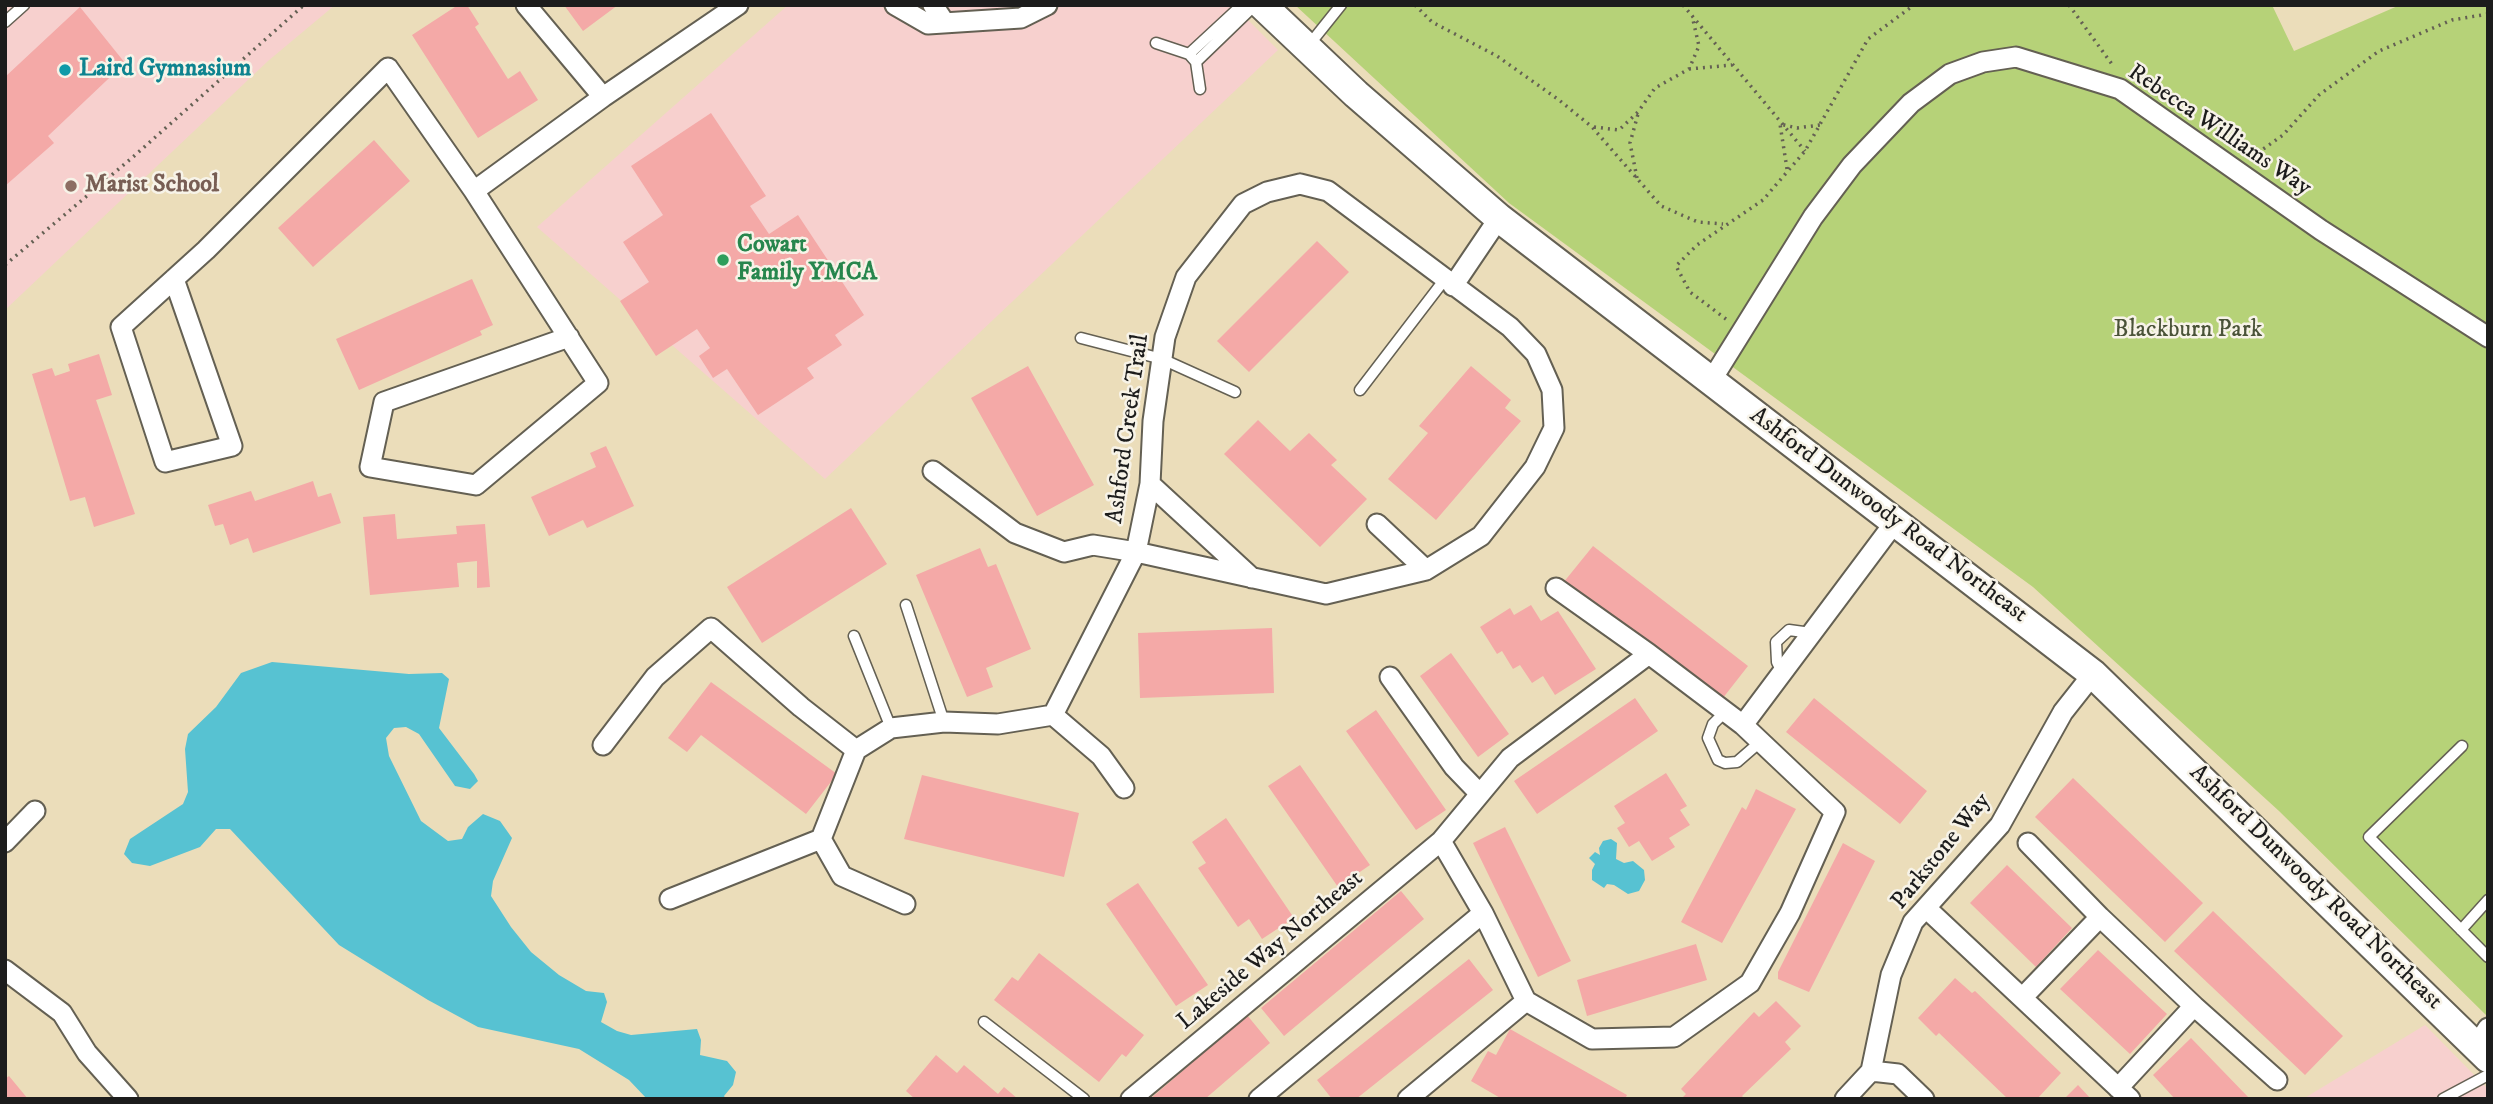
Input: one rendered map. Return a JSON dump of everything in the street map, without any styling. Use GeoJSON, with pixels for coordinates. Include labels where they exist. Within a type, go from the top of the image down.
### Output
{"type":"FeatureCollection","features":[{"type":"Feature","properties":{"kind":"main road","name":"Ashford Dunwoody Road Northeast"},"geometry":{"type":"LineString","coordinates":[[1262,5],[1420,152],[1499,218],[2093,674],[2484,1044]]}},
{"type":"Feature","properties":{"kind":"street"},"geometry":{"type":"LineString","coordinates":[[526,5],[603,97]]}},
{"type":"Feature","properties":{"kind":"street"},"geometry":{"type":"LineString","coordinates":[[474,191],[603,97],[738,5]]}},
{"type":"Feature","properties":{"kind":"street"},"geometry":{"type":"LineString","coordinates":[[895,5],[928,24],[1021,18],[1047,5]]}},
{"type":"Feature","properties":{"kind":"street"},"geometry":{"type":"LineString","coordinates":[[933,5],[945,23]]}},
{"type":"Feature","properties":{"kind":"street","name":"Rebecca Williams Way"},"geometry":{"type":"LineString","coordinates":[[1711,381],[1813,217],[1846,173],[1911,103],[1951,74],[1983,62],[2016,57],[2120,89],[2321,230],[2488,337]]}},
{"type":"Feature","properties":{"kind":"street"},"geometry":{"type":"LineString","coordinates":[[174,279],[232,446],[165,463],[121,327],[174,279],[388,68],[474,191],[569,337],[598,383],[476,485],[370,467],[384,402],[569,337]]}},
{"type":"Feature","properties":{"kind":"street","name":"Ashford Creek Trail"},"geometry":{"type":"LineString","coordinates":[[933,471],[1015,533],[1063,552],[1093,545],[1136,552],[1326,594],[1426,570],[1481,536],[1535,467],[1554,428],[1552,390],[1535,354],[1510,327],[1328,191],[1300,184],[1267,192],[1243,204],[1186,277],[1165,337],[1153,421],[1150,484],[1136,552],[1053,715]]}},
{"type":"Feature","properties":{"kind":"street"},"geometry":{"type":"LineString","coordinates":[[1449,282],[1499,218]]}},
{"type":"Feature","properties":{"kind":"street"},"geometry":{"type":"LineString","coordinates":[[1150,484],[1254,580]]}},
{"type":"Feature","properties":{"kind":"street"},"geometry":{"type":"LineString","coordinates":[[1743,725],[1895,522]]}},
{"type":"Feature","properties":{"kind":"street"},"geometry":{"type":"LineString","coordinates":[[1377,524],[1426,570]]}},
{"type":"Feature","properties":{"kind":"street"},"geometry":{"type":"LineString","coordinates":[[1441,841],[1483,913],[1526,1001],[1592,1039],[1674,1037],[1750,983],[1790,913],[1835,812],[1743,725],[1556,588]]}},
{"type":"Feature","properties":{"kind":"street"},"geometry":{"type":"LineString","coordinates":[[603,745],[655,677],[711,628],[801,707],[856,750]]}},
{"type":"Feature","properties":{"kind":"street","name":"Lakeside Way Northeast"},"geometry":{"type":"LineString","coordinates":[[1131,1099],[1441,841],[1510,758],[1649,654]]}},
{"type":"Feature","properties":{"kind":"street","name":"Parkstone Way"},"geometry":{"type":"LineString","coordinates":[[1871,1072],[1891,975],[1913,922],[2000,825],[2063,712],[2093,674]]}},
{"type":"Feature","properties":{"kind":"street"},"geometry":{"type":"LineString","coordinates":[[1390,677],[1454,767],[1480,794]]}},
{"type":"Feature","properties":{"kind":"street"},"geometry":{"type":"LineString","coordinates":[[670,899],[821,839],[856,750],[891,729],[944,722],[998,724],[1053,715],[1101,756],[1124,788]]}},
{"type":"Feature","properties":{"kind":"street"},"geometry":{"type":"LineString","coordinates":[[5,842],[35,811]]}},
{"type":"Feature","properties":{"kind":"street"},"geometry":{"type":"LineString","coordinates":[[821,839],[842,876],[905,904]]}},
{"type":"Feature","properties":{"kind":"street"},"geometry":{"type":"LineString","coordinates":[[2028,843],[2100,917],[2277,1080]]}},
{"type":"Feature","properties":{"kind":"street"},"geometry":{"type":"LineString","coordinates":[[1926,908],[2124,1093],[2194,1006]]}},
{"type":"Feature","properties":{"kind":"street"},"geometry":{"type":"LineString","coordinates":[[1259,1099],[1483,913]]}},
{"type":"Feature","properties":{"kind":"street"},"geometry":{"type":"LineString","coordinates":[[2022,998],[2100,917]]}},
{"type":"Feature","properties":{"kind":"street"},"geometry":{"type":"LineString","coordinates":[[5,971],[62,1013],[88,1053],[128,1099]]}},
{"type":"Feature","properties":{"kind":"street"},"geometry":{"type":"LineString","coordinates":[[1408,1099],[1526,1001]]}},
{"type":"Feature","properties":{"kind":"street"},"geometry":{"type":"LineString","coordinates":[[1845,1099],[1871,1072],[1898,1074],[1924,1099]]}},
{"type":"Feature","properties":{"kind":"lane"},"geometry":{"type":"LineString","coordinates":[[5,22],[24,5]]}},
{"type":"Feature","properties":{"kind":"lane"},"geometry":{"type":"LineString","coordinates":[[1193,58],[1242,5]]}},
{"type":"Feature","properties":{"kind":"lane"},"geometry":{"type":"LineString","coordinates":[[1193,58],[1255,5]]}},
{"type":"Feature","properties":{"kind":"lane"},"geometry":{"type":"LineString","coordinates":[[1307,48],[1341,5]]}},
{"type":"Feature","properties":{"kind":"lane"},"geometry":{"type":"LineString","coordinates":[[1156,43],[1193,58]]}},
{"type":"Feature","properties":{"kind":"lane"},"geometry":{"type":"LineString","coordinates":[[1193,58],[1200,89]]}},
{"type":"Feature","properties":{"kind":"lane"},"geometry":{"type":"LineString","coordinates":[[1360,390],[1449,282]]}},
{"type":"Feature","properties":{"kind":"lane"},"geometry":{"type":"LineString","coordinates":[[1081,338],[1162,359],[1235,392]]}},
{"type":"Feature","properties":{"kind":"lane"},"geometry":{"type":"LineString","coordinates":[[906,605],[944,722]]}},
{"type":"Feature","properties":{"kind":"lane"},"geometry":{"type":"LineString","coordinates":[[854,635],[891,729]]}},
{"type":"Feature","properties":{"kind":"lane"},"geometry":{"type":"LineString","coordinates":[[1725,712],[1713,724],[1708,738],[1718,760],[1737,762],[1760,742]]}},
{"type":"Feature","properties":{"kind":"lane"},"geometry":{"type":"LineString","coordinates":[[2462,746],[2369,837],[2488,957]]}},
{"type":"Feature","properties":{"kind":"lane"},"geometry":{"type":"LineString","coordinates":[[2461,930],[2488,900]]}},
{"type":"Feature","properties":{"kind":"lane"},"geometry":{"type":"LineString","coordinates":[[984,1022],[1084,1099]]}},
{"type":"Feature","properties":{"kind":"lane"},"geometry":{"type":"LineString","coordinates":[[2443,1099],[2488,1075]]}},
{"type":"Feature","properties":{"kind":"path"},"geometry":{"type":"LineString","coordinates":[[5,265],[133,157],[304,5]]}},
{"type":"Feature","properties":{"kind":"path"},"geometry":{"type":"LineString","coordinates":[[1415,5],[1432,22],[1529,76],[1592,127],[1661,206],[1698,222],[1725,224]]}},
{"type":"Feature","properties":{"kind":"path"},"geometry":{"type":"LineString","coordinates":[[1683,5],[1805,151]]}},
{"type":"Feature","properties":{"kind":"path"},"geometry":{"type":"LineString","coordinates":[[1743,332],[1690,292],[1676,266],[1725,224],[1763,200],[1805,151],[1868,39],[1914,5]]}},
{"type":"Feature","properties":{"kind":"path"},"geometry":{"type":"LineString","coordinates":[[2069,5],[2117,71]]}},
{"type":"Feature","properties":{"kind":"path"},"geometry":{"type":"LineString","coordinates":[[2244,163],[2284,135],[2319,95],[2379,51],[2452,20],[2488,14]]}},
{"type":"Feature","properties":{"kind":"path"},"geometry":{"type":"LineString","coordinates":[[1689,69],[1699,46],[1692,16]]}},
{"type":"Feature","properties":{"kind":"path"},"geometry":{"type":"LineString","coordinates":[[1592,127],[1619,130],[1638,112],[1655,88],[1689,69],[1733,65]]}},
{"type":"Feature","properties":{"kind":"path"},"geometry":{"type":"LineString","coordinates":[[1637,179],[1630,143],[1638,112]]}},
{"type":"Feature","properties":{"kind":"path"},"geometry":{"type":"LineString","coordinates":[[1780,124],[1797,128],[1819,125]]}},
{"type":"Feature","properties":{"kind":"path"},"geometry":{"type":"LineString","coordinates":[[1780,124],[1787,171]]}},
{"type":"Feature","properties":{"kind":"shaded area","name":"Marist School"},"geometry":{"type":"Polygon","coordinates":[[[5,5],[335,5],[268,61],[5,310],[5,5]]]}},
{"type":"Feature","properties":{"kind":"shaded area"},"geometry":{"type":"Polygon","coordinates":[[[788,5],[1233,5],[1278,50],[825,479],[537,227],[788,5]]]}},
{"type":"Feature","properties":{"kind":"shaded area"},"geometry":{"type":"Polygon","coordinates":[[[2425,1025],[2488,1089],[2488,1099],[2303,1099],[2425,1025]]]}},
{"type":"Feature","properties":{"kind":"green space","name":"Blackburn Park"},"geometry":{"type":"Polygon","coordinates":[[[1295,5],[2272,5],[2294,51],[2400,5],[2488,5],[2488,1017],[2279,811],[2033,587],[1509,203],[1295,5]]]}},
{"type":"Feature","properties":{"kind":"water"},"geometry":{"type":"Polygon","coordinates":[[[272,662],[409,674],[442,673],[449,679],[439,728],[478,781],[470,789],[455,786],[419,734],[406,727],[394,728],[386,738],[389,756],[421,821],[448,841],[462,839],[468,827],[483,814],[500,821],[512,838],[493,881],[491,896],[531,952],[559,975],[586,991],[604,993],[607,1002],[601,1022],[617,1031],[631,1035],[697,1029],[701,1040],[700,1055],[727,1061],[736,1072],[733,1085],[724,1096],[726,1099],[647,1099],[629,1080],[579,1049],[478,1027],[428,1000],[339,945],[230,829],[216,829],[200,847],[150,866],[132,863],[124,854],[130,839],[183,804],[188,792],[185,749],[188,734],[216,707],[241,673],[272,662]]]}},
{"type":"Feature","properties":{"kind":"water"},"geometry":{"type":"Polygon","coordinates":[[[1611,839],[1617,843],[1616,859],[1624,863],[1633,861],[1644,870],[1645,880],[1639,891],[1628,894],[1614,885],[1607,884],[1604,888],[1592,880],[1595,864],[1589,858],[1595,852],[1600,855],[1599,848],[1603,841],[1611,839]]]}},
{"type":"Feature","properties":{"kind":"building"},"geometry":{"type":"Polygon","coordinates":[[[458,5],[467,5],[479,24],[475,27],[508,79],[520,71],[538,100],[478,138],[412,35],[458,5]]]}},
{"type":"Feature","properties":{"kind":"building"},"geometry":{"type":"Polygon","coordinates":[[[564,5],[618,5],[583,31],[564,5]]]}},
{"type":"Feature","properties":{"kind":"building","name":"Laird Gymnasium"},"geometry":{"type":"Polygon","coordinates":[[[80,7],[125,63],[48,136],[54,143],[5,186],[5,77],[80,7]]]}},
{"type":"Feature","properties":{"kind":"building"},"geometry":{"type":"Polygon","coordinates":[[[711,113],[766,196],[750,206],[769,234],[798,215],[864,315],[835,335],[842,345],[807,368],[814,378],[758,415],[727,369],[713,378],[699,356],[710,348],[697,329],[656,356],[620,301],[649,282],[623,242],[663,215],[631,166],[711,113]]]}},
{"type":"Feature","properties":{"kind":"building"},"geometry":{"type":"Polygon","coordinates":[[[374,140],[410,181],[313,267],[278,228],[374,140]]]}},
{"type":"Feature","properties":{"kind":"building"},"geometry":{"type":"Polygon","coordinates":[[[1317,241],[1349,272],[1249,372],[1217,341],[1317,241]]]}},
{"type":"Feature","properties":{"kind":"building"},"geometry":{"type":"Polygon","coordinates":[[[472,279],[493,325],[480,331],[482,335],[359,390],[336,339],[472,279]]]}},
{"type":"Feature","properties":{"kind":"building"},"geometry":{"type":"Polygon","coordinates":[[[99,354],[112,395],[96,400],[135,514],[94,527],[85,497],[70,501],[32,374],[52,368],[55,376],[70,371],[68,364],[99,354]]]}},
{"type":"Feature","properties":{"kind":"building"},"geometry":{"type":"Polygon","coordinates":[[[1028,366],[1094,485],[1037,516],[971,398],[1028,366]]]}},
{"type":"Feature","properties":{"kind":"building"},"geometry":{"type":"Polygon","coordinates":[[[1471,366],[1511,400],[1505,408],[1521,421],[1436,520],[1388,479],[1428,433],[1419,426],[1471,366]]]}},
{"type":"Feature","properties":{"kind":"building"},"geometry":{"type":"Polygon","coordinates":[[[1258,420],[1290,451],[1309,433],[1337,460],[1331,465],[1367,499],[1320,547],[1224,454],[1258,420]]]}},
{"type":"Feature","properties":{"kind":"building"},"geometry":{"type":"Polygon","coordinates":[[[606,446],[634,506],[587,528],[583,520],[549,536],[531,497],[596,467],[590,453],[606,446]]]}},
{"type":"Feature","properties":{"kind":"building"},"geometry":{"type":"Polygon","coordinates":[[[313,481],[318,497],[331,493],[341,523],[253,553],[248,538],[230,545],[223,524],[215,526],[208,505],[251,491],[255,501],[313,481]]]}},
{"type":"Feature","properties":{"kind":"building"},"geometry":{"type":"Polygon","coordinates":[[[851,508],[887,564],[762,643],[727,587],[851,508]]]}},
{"type":"Feature","properties":{"kind":"building"},"geometry":{"type":"Polygon","coordinates":[[[395,514],[397,539],[457,534],[456,526],[485,524],[490,587],[477,588],[477,561],[457,563],[459,587],[370,595],[363,517],[395,514]]]}},
{"type":"Feature","properties":{"kind":"building"},"geometry":{"type":"Polygon","coordinates":[[[1593,546],[1748,666],[1719,703],[1563,583],[1593,546]]]}},
{"type":"Feature","properties":{"kind":"building"},"geometry":{"type":"Polygon","coordinates":[[[980,548],[988,567],[996,564],[1031,649],[986,668],[993,687],[967,697],[916,575],[980,548]]]}},
{"type":"Feature","properties":{"kind":"building"},"geometry":{"type":"Polygon","coordinates":[[[1531,605],[1541,621],[1558,611],[1596,669],[1555,695],[1543,676],[1532,683],[1520,665],[1513,669],[1502,651],[1497,654],[1480,627],[1510,608],[1514,615],[1531,605]]]}},
{"type":"Feature","properties":{"kind":"building"},"geometry":{"type":"Polygon","coordinates":[[[1272,628],[1274,693],[1140,698],[1138,633],[1272,628]]]}},
{"type":"Feature","properties":{"kind":"building"},"geometry":{"type":"Polygon","coordinates":[[[1451,653],[1509,734],[1478,757],[1420,676],[1451,653]]]}},
{"type":"Feature","properties":{"kind":"building"},"geometry":{"type":"Polygon","coordinates":[[[711,682],[837,774],[806,814],[701,735],[687,752],[668,738],[711,682]]]}},
{"type":"Feature","properties":{"kind":"building"},"geometry":{"type":"Polygon","coordinates":[[[1635,698],[1658,731],[1537,814],[1514,781],[1635,698]]]}},
{"type":"Feature","properties":{"kind":"building"},"geometry":{"type":"Polygon","coordinates":[[[1814,698],[1927,791],[1900,824],[1786,732],[1814,698]]]}},
{"type":"Feature","properties":{"kind":"building"},"geometry":{"type":"Polygon","coordinates":[[[1376,710],[1446,810],[1416,830],[1346,731],[1376,710]]]}},
{"type":"Feature","properties":{"kind":"building"},"geometry":{"type":"Polygon","coordinates":[[[1300,765],[1370,865],[1338,887],[1268,786],[1300,765]]]}},
{"type":"Feature","properties":{"kind":"building"},"geometry":{"type":"Polygon","coordinates":[[[1666,773],[1687,806],[1680,810],[1690,825],[1669,838],[1675,847],[1652,861],[1639,841],[1629,847],[1617,828],[1625,823],[1614,806],[1666,773]]]}},
{"type":"Feature","properties":{"kind":"building"},"geometry":{"type":"Polygon","coordinates":[[[922,775],[1079,813],[1064,877],[904,839],[922,775]]]}},
{"type":"Feature","properties":{"kind":"building"},"geometry":{"type":"Polygon","coordinates":[[[2073,778],[2203,903],[2165,942],[2035,817],[2073,778]]]}},
{"type":"Feature","properties":{"kind":"building"},"geometry":{"type":"Polygon","coordinates":[[[1756,789],[1796,809],[1722,943],[1681,922],[1742,807],[1746,810],[1756,789]]]}},
{"type":"Feature","properties":{"kind":"building"},"geometry":{"type":"Polygon","coordinates":[[[1226,818],[1294,918],[1262,939],[1249,919],[1238,927],[1198,868],[1206,863],[1192,842],[1226,818]]]}},
{"type":"Feature","properties":{"kind":"building"},"geometry":{"type":"Polygon","coordinates":[[[1505,827],[1571,961],[1538,977],[1473,843],[1505,827]]]}},
{"type":"Feature","properties":{"kind":"building"},"geometry":{"type":"Polygon","coordinates":[[[1843,843],[1875,861],[1809,992],[1778,979],[1778,972],[1843,843]]]}},
{"type":"Feature","properties":{"kind":"building"},"geometry":{"type":"Polygon","coordinates":[[[2007,865],[2072,928],[2036,967],[1970,903],[2007,865]]]}},
{"type":"Feature","properties":{"kind":"building"},"geometry":{"type":"Polygon","coordinates":[[[1138,883],[1208,985],[1176,1006],[1106,904],[1138,883]]]}},
{"type":"Feature","properties":{"kind":"building"},"geometry":{"type":"Polygon","coordinates":[[[1401,891],[1424,919],[1284,1036],[1261,1008],[1401,891]]]}},
{"type":"Feature","properties":{"kind":"building"},"geometry":{"type":"Polygon","coordinates":[[[2213,911],[2343,1036],[2305,1075],[2174,951],[2213,911]]]}},
{"type":"Feature","properties":{"kind":"building"},"geometry":{"type":"Polygon","coordinates":[[[1696,944],[1707,980],[1587,1016],[1577,980],[1696,944]]]}},
{"type":"Feature","properties":{"kind":"building"},"geometry":{"type":"Polygon","coordinates":[[[2098,950],[2167,1014],[2130,1054],[2060,989],[2098,950]]]}},
{"type":"Feature","properties":{"kind":"building"},"geometry":{"type":"Polygon","coordinates":[[[1039,953],[1144,1035],[1126,1057],[1122,1054],[1099,1082],[994,1000],[1012,977],[1018,981],[1039,953]]]}},
{"type":"Feature","properties":{"kind":"building"},"geometry":{"type":"Polygon","coordinates":[[[1469,959],[1493,990],[1356,1099],[1332,1099],[1317,1080],[1469,959]]]}},
{"type":"Feature","properties":{"kind":"building"},"geometry":{"type":"Polygon","coordinates":[[[1955,978],[1972,993],[1975,991],[2061,1073],[2037,1099],[2008,1099],[1939,1033],[1936,1036],[1918,1018],[1955,978]]]}},
{"type":"Feature","properties":{"kind":"building"},"geometry":{"type":"Polygon","coordinates":[[[1776,1001],[1801,1026],[1785,1042],[1791,1049],[1742,1096],[1745,1099],[1681,1099],[1686,1094],[1681,1089],[1754,1012],[1759,1017],[1776,1001]]]}},
{"type":"Feature","properties":{"kind":"building"},"geometry":{"type":"Polygon","coordinates":[[[1247,1015],[1270,1043],[1205,1099],[1150,1099],[1247,1015]]]}},
{"type":"Feature","properties":{"kind":"building"},"geometry":{"type":"Polygon","coordinates":[[[1510,1029],[1627,1095],[1625,1099],[1502,1099],[1471,1081],[1488,1051],[1496,1055],[1510,1029]]]}},
{"type":"Feature","properties":{"kind":"building"},"geometry":{"type":"Polygon","coordinates":[[[2191,1038],[2250,1099],[2175,1099],[2153,1075],[2191,1038]]]}},
{"type":"Feature","properties":{"kind":"building"},"geometry":{"type":"Polygon","coordinates":[[[936,1055],[957,1073],[964,1065],[998,1094],[1004,1087],[1018,1099],[915,1099],[906,1091],[936,1055]]]}},
{"type":"Feature","properties":{"kind":"building"},"geometry":{"type":"Polygon","coordinates":[[[9,1076],[28,1099],[5,1099],[5,1079],[9,1076]]]}},
{"type":"Feature","properties":{"kind":"building"},"geometry":{"type":"Polygon","coordinates":[[[2078,1085],[2091,1099],[2064,1099],[2078,1085]]]}},
{"type":"Feature","properties":{"kind":"place","name":"Laird Gymnasium"},"geometry":{"type":"Point","coordinates":[65,70]}},
{"type":"Feature","properties":{"kind":"place","name":"Marist School"},"geometry":{"type":"Point","coordinates":[71,186]}},
{"type":"Feature","properties":{"kind":"place","name":"Cowart Family YMCA"},"geometry":{"type":"Point","coordinates":[723,260]}}]}
